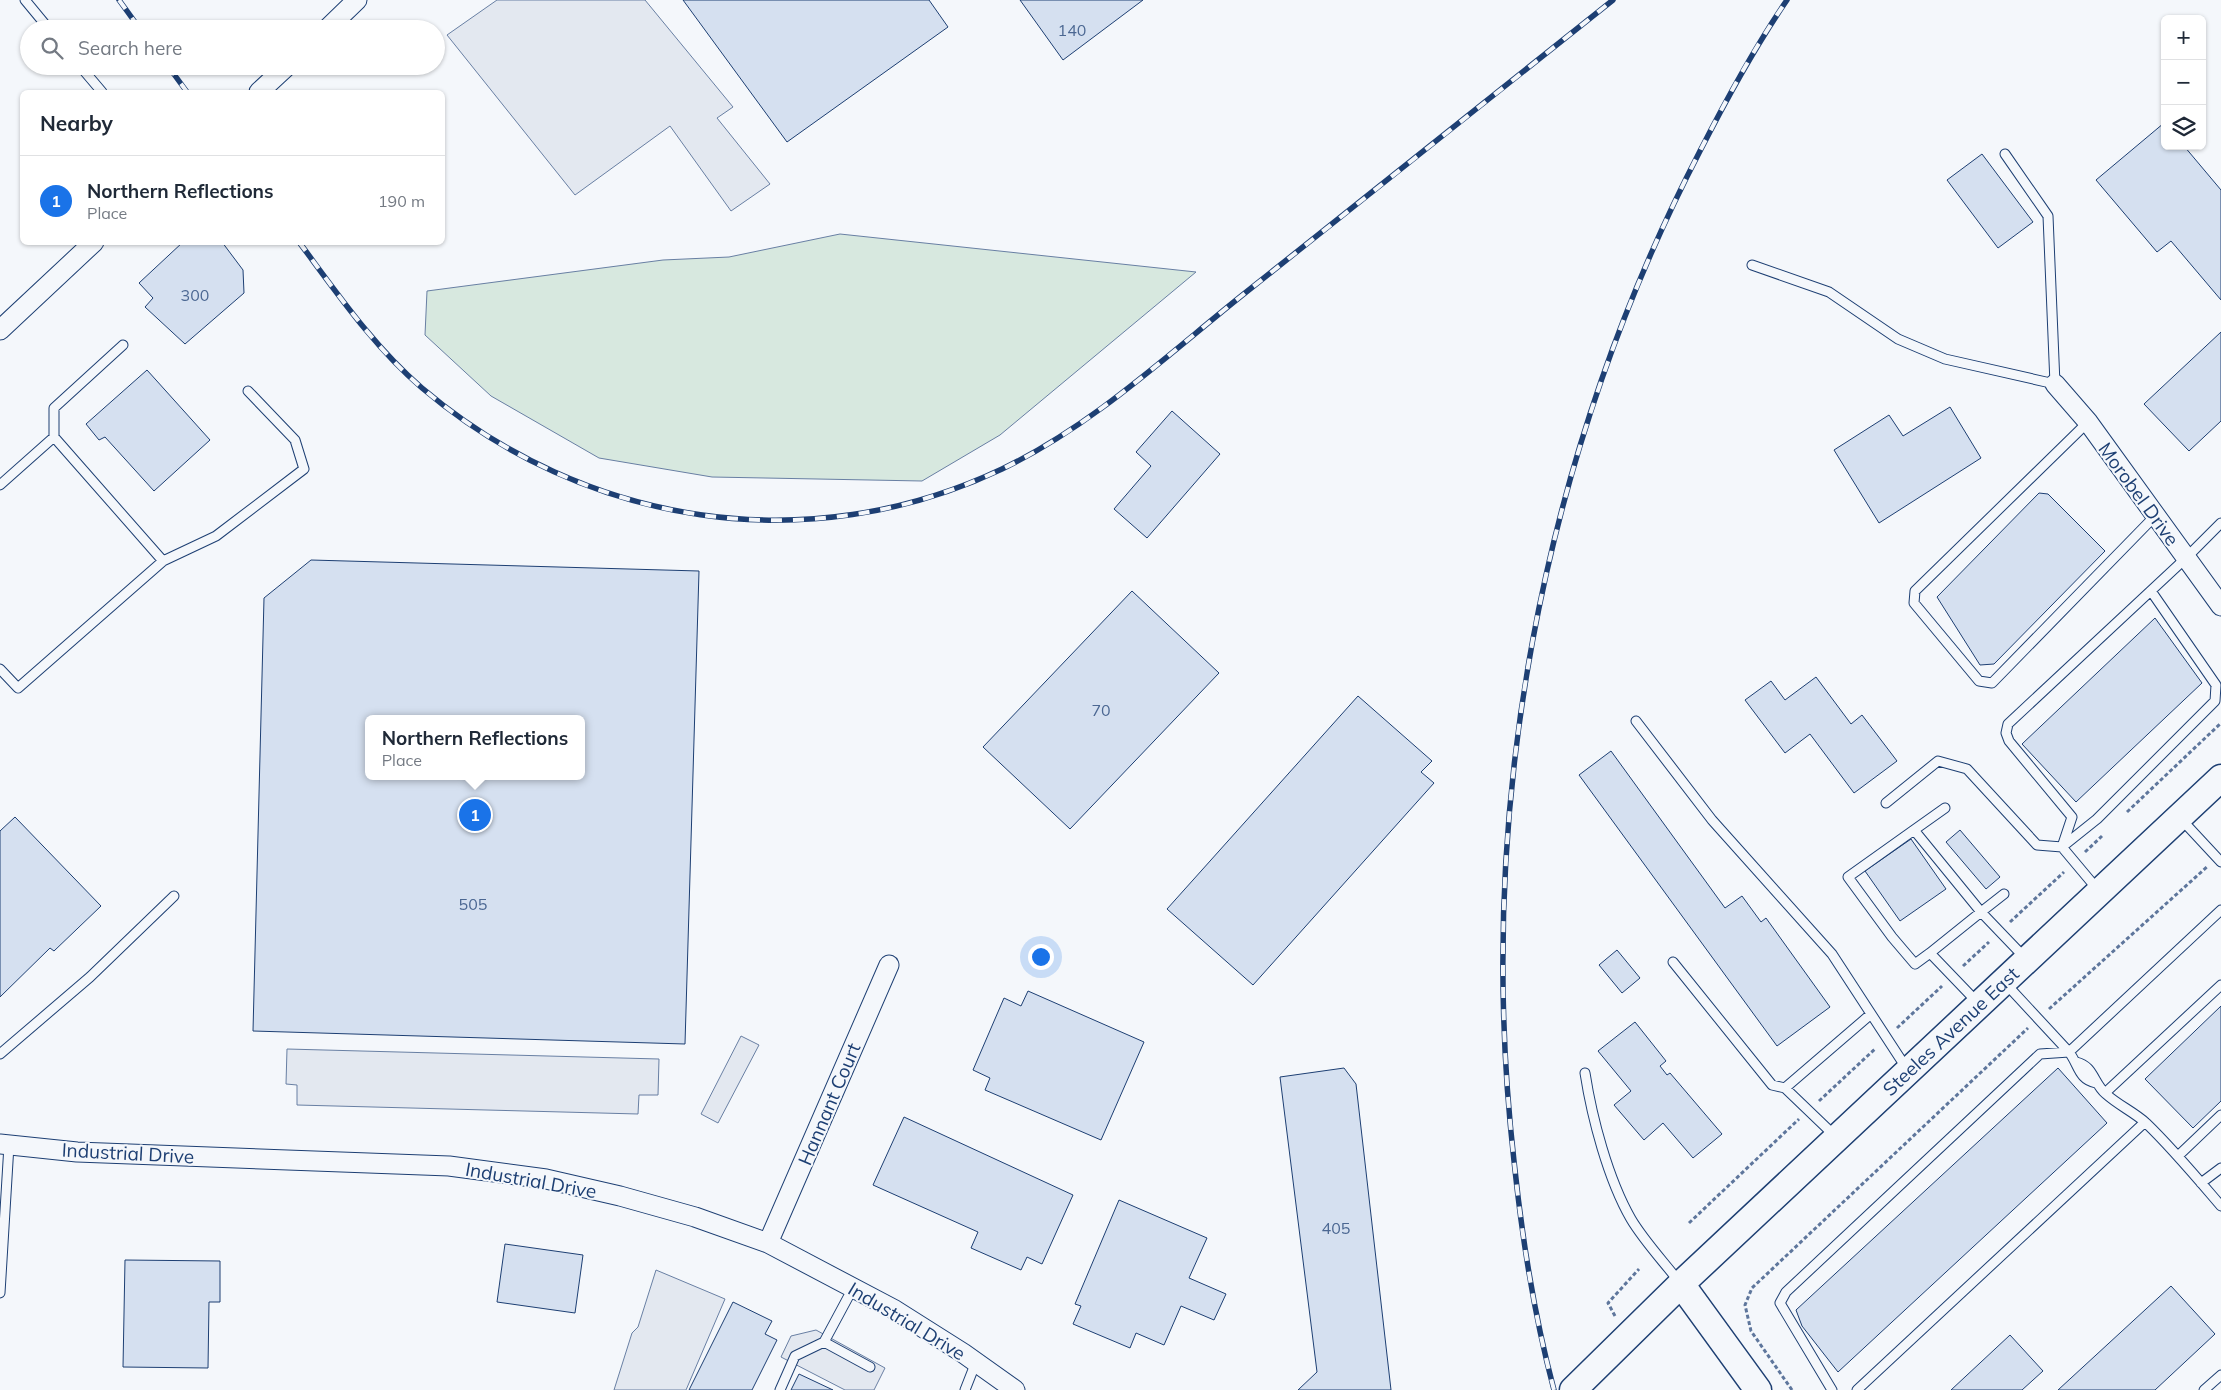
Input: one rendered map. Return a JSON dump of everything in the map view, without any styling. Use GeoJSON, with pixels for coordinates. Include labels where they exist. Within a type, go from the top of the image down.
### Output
{"type":"FeatureCollection","features":[{"type":"Feature","properties":{"kind":"main road","name":"Steeles Avenue East"},"geometry":{"type":"LineString","coordinates":[[1573,1390],[1682,1284],[2221,778]]}},
{"type":"Feature","properties":{"kind":"main road"},"geometry":{"type":"LineString","coordinates":[[1682,1284],[1758,1390]]}},
{"type":"Feature","properties":{"kind":"street"},"geometry":{"type":"LineString","coordinates":[[336,20],[357,0]]}},
{"type":"Feature","properties":{"kind":"street"},"geometry":{"type":"LineString","coordinates":[[261,90],[277,75]]}},
{"type":"Feature","properties":{"kind":"street"},"geometry":{"type":"LineString","coordinates":[[0,330],[91,245]]}},
{"type":"Feature","properties":{"kind":"street","name":"Morobel Drive"},"geometry":{"type":"LineString","coordinates":[[2055,384],[2088,422],[2221,606]]}},
{"type":"Feature","properties":{"kind":"street","name":"Hannant Court"},"geometry":{"type":"LineString","coordinates":[[768,1243],[889,965]]}},
{"type":"Feature","properties":{"kind":"street","name":"Industrial Drive"},"geometry":{"type":"LineString","coordinates":[[4,1144],[77,1152],[449,1166],[546,1179],[620,1196],[696,1217],[768,1243],[895,1310],[976,1362],[1015,1390]]}},
{"type":"Feature","properties":{"kind":"lane"},"geometry":{"type":"LineString","coordinates":[[25,0],[42,20]]}},
{"type":"Feature","properties":{"kind":"lane"},"geometry":{"type":"LineString","coordinates":[[88,75],[100,90]]}},
{"type":"Feature","properties":{"kind":"lane"},"geometry":{"type":"LineString","coordinates":[[1752,265],[1829,292],[1898,339],[1945,359],[2055,384],[2048,216],[2005,154]]}},
{"type":"Feature","properties":{"kind":"lane"},"geometry":{"type":"LineString","coordinates":[[123,345],[54,408],[54,437],[163,561]]}},
{"type":"Feature","properties":{"kind":"lane"},"geometry":{"type":"LineString","coordinates":[[0,669],[18,688],[163,561],[216,536],[304,470],[295,440],[248,391]]}},
{"type":"Feature","properties":{"kind":"lane"},"geometry":{"type":"LineString","coordinates":[[2088,422],[1915,591],[1914,603],[1979,681],[1992,683],[2155,516]]}},
{"type":"Feature","properties":{"kind":"lane"},"geometry":{"type":"LineString","coordinates":[[0,485],[54,437]]}},
{"type":"Feature","properties":{"kind":"lane"},"geometry":{"type":"LineString","coordinates":[[2062,847],[2072,817],[2009,740],[2006,733],[2008,724],[2220,525]]}},
{"type":"Feature","properties":{"kind":"lane"},"geometry":{"type":"LineString","coordinates":[[1886,803],[1938,761],[1966,769],[2037,845],[2062,847],[2097,819],[2215,701],[2216,685],[2151,591]]}},
{"type":"Feature","properties":{"kind":"lane"},"geometry":{"type":"LineString","coordinates":[[1636,721],[1712,820],[1832,954],[1908,1072]]}},
{"type":"Feature","properties":{"kind":"lane"},"geometry":{"type":"LineString","coordinates":[[1945,808],[1848,877],[1914,964],[2004,894]]}},
{"type":"Feature","properties":{"kind":"lane"},"geometry":{"type":"LineString","coordinates":[[2179,818],[2219,860]]}},
{"type":"Feature","properties":{"kind":"lane"},"geometry":{"type":"LineString","coordinates":[[1914,830],[1981,912],[2028,960]]}},
{"type":"Feature","properties":{"kind":"lane"},"geometry":{"type":"LineString","coordinates":[[2062,847],[2100,892]]}},
{"type":"Feature","properties":{"kind":"lane"},"geometry":{"type":"LineString","coordinates":[[0,1054],[90,977],[174,896]]}},
{"type":"Feature","properties":{"kind":"lane"},"geometry":{"type":"LineString","coordinates":[[1832,1390],[1780,1303],[1786,1292],[2040,1054],[2069,1052],[2221,910]]}},
{"type":"Feature","properties":{"kind":"lane"},"geometry":{"type":"LineString","coordinates":[[1930,953],[1980,1005]]}},
{"type":"Feature","properties":{"kind":"lane"},"geometry":{"type":"LineString","coordinates":[[1673,962],[1772,1085],[1784,1088],[1838,1138]]}},
{"type":"Feature","properties":{"kind":"lane"},"geometry":{"type":"LineString","coordinates":[[2004,982],[2069,1052],[2076,1062],[2077,1070],[2088,1081],[2096,1083],[2105,1093],[2144,1122],[2178,1156],[2221,1206]]}},
{"type":"Feature","properties":{"kind":"lane"},"geometry":{"type":"LineString","coordinates":[[2105,1093],[2221,985]]}},
{"type":"Feature","properties":{"kind":"lane"},"geometry":{"type":"LineString","coordinates":[[1784,1088],[1871,1014]]}},
{"type":"Feature","properties":{"kind":"lane"},"geometry":{"type":"LineString","coordinates":[[1585,1073],[1590,1103],[1612,1182],[1631,1220],[1682,1284]]}},
{"type":"Feature","properties":{"kind":"lane"},"geometry":{"type":"LineString","coordinates":[[2178,1156],[2221,1115]]}},
{"type":"Feature","properties":{"kind":"lane"},"geometry":{"type":"LineString","coordinates":[[1857,1390],[2144,1122]]}},
{"type":"Feature","properties":{"kind":"lane"},"geometry":{"type":"LineString","coordinates":[[0,1293],[4,1144]]}},
{"type":"Feature","properties":{"kind":"lane"},"geometry":{"type":"LineString","coordinates":[[2201,1183],[2221,1168]]}},
{"type":"Feature","properties":{"kind":"lane"},"geometry":{"type":"LineString","coordinates":[[780,1390],[796,1356],[824,1342],[853,1288]]}},
{"type":"Feature","properties":{"kind":"lane"},"geometry":{"type":"LineString","coordinates":[[824,1342],[870,1368]]}},
{"type":"Feature","properties":{"kind":"lane"},"geometry":{"type":"LineString","coordinates":[[965,1390],[976,1362]]}},
{"type":"Feature","properties":{"kind":"lane"},"geometry":{"type":"LineString","coordinates":[[2204,1390],[2221,1375]]}},
{"type":"Feature","properties":{"kind":"path"},"geometry":{"type":"LineString","coordinates":[[1792,1390],[1751,1331],[1745,1305],[1752,1288],[2038,1018],[2219,860]]}},
{"type":"Feature","properties":{"kind":"path"},"geometry":{"type":"LineString","coordinates":[[1608,1303],[1640,1269]]}},
{"type":"Feature","properties":{"kind":"shaded area"},"geometry":{"type":"Polygon","coordinates":[[[497,0],[645,0],[733,107],[717,118],[770,184],[731,211],[670,126],[575,195],[447,35],[497,0]]]}},
{"type":"Feature","properties":{"kind":"shaded area"},"geometry":{"type":"Polygon","coordinates":[[[840,234],[1196,272],[1000,435],[922,481],[712,477],[599,458],[491,396],[425,335],[427,291],[663,260],[729,257],[840,234]]]}},
{"type":"Feature","properties":{"kind":"shaded area"},"geometry":{"type":"Polygon","coordinates":[[[741,1036],[759,1045],[718,1123],[701,1114],[741,1036]]]}},
{"type":"Feature","properties":{"kind":"shaded area"},"geometry":{"type":"Polygon","coordinates":[[[287,1049],[659,1059],[658,1095],[639,1095],[638,1114],[297,1105],[297,1085],[286,1084],[287,1049]]]}},
{"type":"Feature","properties":{"kind":"shaded area"},"geometry":{"type":"Polygon","coordinates":[[[656,1270],[725,1299],[686,1390],[614,1390],[632,1333],[638,1327],[656,1270]]]}},
{"type":"Feature","properties":{"kind":"shaded area"},"geometry":{"type":"Polygon","coordinates":[[[816,1330],[885,1368],[874,1390],[845,1390],[781,1357],[791,1336],[816,1330]]]}},
{"type":"Feature","properties":{"kind":"building"},"geometry":{"type":"Polygon","coordinates":[[[683,0],[929,0],[948,27],[787,142],[683,0]]]}},
{"type":"Feature","properties":{"kind":"building"},"geometry":{"type":"Polygon","coordinates":[[[1020,0],[1143,0],[1063,60],[1020,0]]]}},
{"type":"Feature","properties":{"kind":"building"},"geometry":{"type":"Polygon","coordinates":[[[2161,126],[2161,150],[2187,150],[2221,190],[2221,300],[2171,241],[2157,252],[2096,180],[2161,126]]]}},
{"type":"Feature","properties":{"kind":"building"},"geometry":{"type":"Polygon","coordinates":[[[1982,154],[2033,222],[1998,248],[1947,180],[1982,154]]]}},
{"type":"Feature","properties":{"kind":"building"},"geometry":{"type":"Polygon","coordinates":[[[180,245],[224,245],[243,270],[244,293],[185,344],[145,307],[153,298],[139,283],[180,245]]]}},
{"type":"Feature","properties":{"kind":"building"},"geometry":{"type":"Polygon","coordinates":[[[2221,332],[2221,421],[2189,451],[2144,404],[2221,332]]]}},
{"type":"Feature","properties":{"kind":"building"},"geometry":{"type":"Polygon","coordinates":[[[147,370],[210,440],[154,491],[105,437],[99,440],[86,424],[147,370]]]}},
{"type":"Feature","properties":{"kind":"building"},"geometry":{"type":"Polygon","coordinates":[[[1950,407],[1981,458],[1879,523],[1834,450],[1889,415],[1903,436],[1950,407]]]}},
{"type":"Feature","properties":{"kind":"building"},"geometry":{"type":"Polygon","coordinates":[[[1172,411],[1220,454],[1147,538],[1114,509],[1151,466],[1136,452],[1172,411]]]}},
{"type":"Feature","properties":{"kind":"building"},"geometry":{"type":"Polygon","coordinates":[[[2039,493],[2048,494],[2105,551],[1994,664],[1980,665],[1937,597],[2039,493]]]}},
{"type":"Feature","properties":{"kind":"building"},"geometry":{"type":"Polygon","coordinates":[[[311,560],[699,571],[685,1044],[253,1031],[264,598],[311,560]]]}},
{"type":"Feature","properties":{"kind":"building"},"geometry":{"type":"Polygon","coordinates":[[[1132,591],[1219,673],[1070,829],[983,747],[1132,591]]]}},
{"type":"Feature","properties":{"kind":"building"},"geometry":{"type":"Polygon","coordinates":[[[2155,618],[2202,683],[2076,802],[2022,744],[2155,618]]]}},
{"type":"Feature","properties":{"kind":"building"},"geometry":{"type":"Polygon","coordinates":[[[1816,677],[1851,724],[1862,715],[1897,761],[1854,793],[1810,734],[1785,753],[1745,700],[1771,681],[1785,700],[1816,677]]]}},
{"type":"Feature","properties":{"kind":"building"},"geometry":{"type":"Polygon","coordinates":[[[1358,696],[1432,761],[1421,772],[1434,783],[1253,985],[1167,909],[1358,696]]]}},
{"type":"Feature","properties":{"kind":"building"},"geometry":{"type":"Polygon","coordinates":[[[1611,751],[1725,908],[1742,896],[1761,922],[1766,918],[1830,1007],[1777,1046],[1579,775],[1611,751]]]}},
{"type":"Feature","properties":{"kind":"building"},"geometry":{"type":"Polygon","coordinates":[[[15,817],[101,906],[54,951],[50,948],[0,997],[0,831],[15,817]]]}},
{"type":"Feature","properties":{"kind":"building"},"geometry":{"type":"Polygon","coordinates":[[[1960,830],[2000,877],[1986,889],[1946,842],[1960,830]]]}},
{"type":"Feature","properties":{"kind":"building"},"geometry":{"type":"Polygon","coordinates":[[[1911,839],[1946,889],[1900,921],[1865,871],[1911,839]]]}},
{"type":"Feature","properties":{"kind":"building"},"geometry":{"type":"Polygon","coordinates":[[[1617,950],[1640,978],[1622,993],[1599,965],[1617,950]]]}},
{"type":"Feature","properties":{"kind":"building"},"geometry":{"type":"Polygon","coordinates":[[[1028,991],[1144,1042],[1101,1140],[985,1090],[990,1078],[973,1070],[1004,998],[1021,1006],[1028,991]]]}},
{"type":"Feature","properties":{"kind":"building"},"geometry":{"type":"Polygon","coordinates":[[[2221,1006],[2221,1101],[2193,1128],[2145,1079],[2221,1006]]]}},
{"type":"Feature","properties":{"kind":"building"},"geometry":{"type":"Polygon","coordinates":[[[1635,1022],[1666,1061],[1660,1066],[1667,1075],[1670,1073],[1722,1134],[1693,1158],[1663,1123],[1644,1140],[1614,1105],[1631,1091],[1598,1051],[1635,1022]]]}},
{"type":"Feature","properties":{"kind":"building"},"geometry":{"type":"Polygon","coordinates":[[[1344,1068],[1356,1084],[1391,1390],[1298,1390],[1317,1372],[1280,1077],[1344,1068]]]}},
{"type":"Feature","properties":{"kind":"building"},"geometry":{"type":"Polygon","coordinates":[[[2058,1068],[2107,1123],[1838,1372],[1802,1326],[1796,1310],[2058,1068]]]}},
{"type":"Feature","properties":{"kind":"building"},"geometry":{"type":"Polygon","coordinates":[[[904,1117],[1073,1195],[1042,1264],[1027,1257],[1021,1270],[971,1248],[978,1232],[873,1185],[904,1117]]]}},
{"type":"Feature","properties":{"kind":"building"},"geometry":{"type":"Polygon","coordinates":[[[1119,1200],[1207,1238],[1189,1278],[1226,1294],[1214,1320],[1181,1306],[1164,1345],[1136,1333],[1130,1348],[1073,1324],[1081,1306],[1075,1304],[1119,1200]]]}},
{"type":"Feature","properties":{"kind":"building"},"geometry":{"type":"Polygon","coordinates":[[[505,1244],[583,1255],[575,1313],[497,1302],[505,1244]]]}},
{"type":"Feature","properties":{"kind":"building"},"geometry":{"type":"Polygon","coordinates":[[[125,1260],[220,1261],[220,1302],[209,1302],[208,1368],[123,1367],[125,1260]]]}},
{"type":"Feature","properties":{"kind":"building"},"geometry":{"type":"Polygon","coordinates":[[[2171,1286],[2215,1334],[2155,1390],[2058,1390],[2171,1286]]]}},
{"type":"Feature","properties":{"kind":"building"},"geometry":{"type":"Polygon","coordinates":[[[733,1302],[772,1321],[765,1334],[777,1340],[752,1390],[689,1390],[733,1302]]]}},
{"type":"Feature","properties":{"kind":"building"},"geometry":{"type":"Polygon","coordinates":[[[2010,1335],[2043,1371],[2022,1390],[1951,1390],[2010,1335]]]}},
{"type":"Feature","properties":{"kind":"building"},"geometry":{"type":"Polygon","coordinates":[[[799,1374],[833,1390],[791,1390],[799,1374]]]}},
{"type":"Feature","properties":{"kind":"railway"},"geometry":{"type":"LineString","coordinates":[[119,0],[133,20]]}},
{"type":"Feature","properties":{"kind":"railway"},"geometry":{"type":"LineString","coordinates":[[301,245],[342,300],[404,372],[422,388],[486,435],[554,472],[626,499],[700,515],[776,520],[852,515],[928,498],[1002,469],[1066,433],[1126,390],[1613,0]]}},
{"type":"Feature","properties":{"kind":"railway"},"geometry":{"type":"LineString","coordinates":[[1554,1390],[1535,1305],[1521,1219],[1514,1161],[1504,1031],[1504,901],[1514,771],[1532,642],[1561,515],[1598,391],[1644,269],[1720,113],[1752,55],[1787,0]]}},
{"type":"Feature","properties":{"kind":"railway"},"geometry":{"type":"LineString","coordinates":[[175,75],[186,90]]}},
{"type":"Feature","properties":{"kind":"place","name":"Northern Reflections"},"geometry":{"type":"Point","coordinates":[475,815]}}]}
